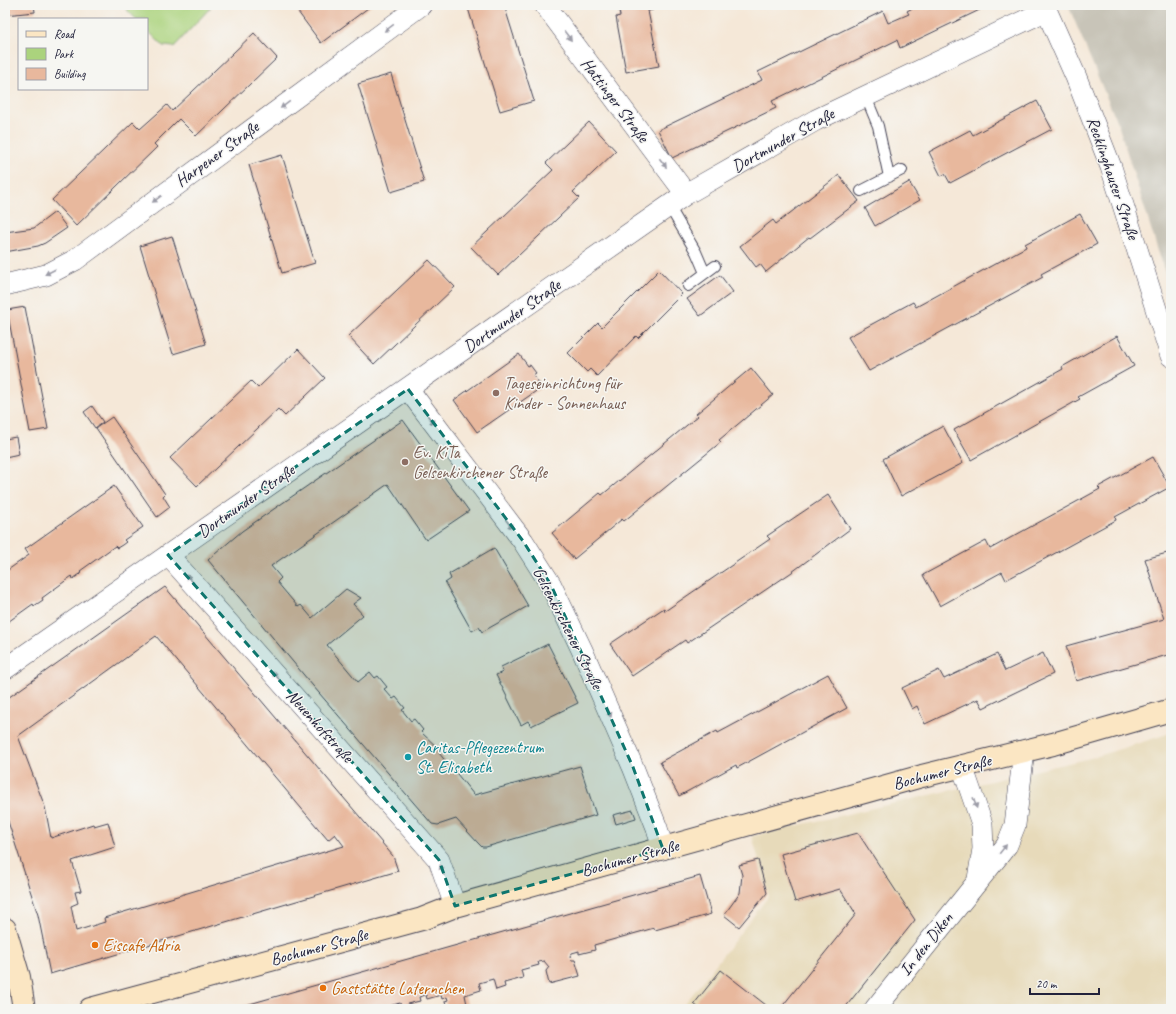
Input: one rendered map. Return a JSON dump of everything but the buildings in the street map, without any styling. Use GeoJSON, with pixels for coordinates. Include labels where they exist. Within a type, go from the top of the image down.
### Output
{"type":"FeatureCollection","features":[{"type":"Feature","properties":{"kind":"street","name":"Harpener Straße"},"geometry":{"type":"LineString","coordinates":[[5,286],[46,275],[74,260],[421,5]]}},
{"type":"Feature","properties":{"kind":"street","name":"Hattinger Straße"},"geometry":{"type":"LineString","coordinates":[[545,5],[677,200]]}},
{"type":"Feature","properties":{"kind":"street","name":"Dortmunder Straße"},"geometry":{"type":"LineString","coordinates":[[5,669],[677,200],[816,120],[866,97],[1046,8]]}},
{"type":"Feature","properties":{"kind":"street","name":"Recklinghauser Straße"},"geometry":{"type":"LineString","coordinates":[[1046,8],[1076,77],[1111,167],[1171,356]]}},
{"type":"Feature","properties":{"kind":"street","name":"Gelsenkirchener Straße"},"geometry":{"type":"LineString","coordinates":[[408,389],[523,541],[551,585],[582,650],[630,760],[657,828],[663,849]]}},
{"type":"Feature","properties":{"kind":"street","name":"Neuenhofstraße"},"geometry":{"type":"LineString","coordinates":[[168,555],[439,860],[456,906]]}},
{"type":"Feature","properties":{"kind":"street","name":"Bochumer Straße"},"geometry":{"type":"LineString","coordinates":[[90,1009],[422,919],[456,906],[922,776],[1170,713]]}},
{"type":"Feature","properties":{"kind":"street","name":"In den Diken"},"geometry":{"type":"LineString","coordinates":[[875,1009],[978,879],[1007,845],[1015,825],[1024,751]]}},
{"type":"Feature","properties":{"kind":"street","name":"In den Diken"},"geometry":{"type":"LineString","coordinates":[[962,766],[982,824],[983,849],[978,879]]}},
{"type":"Feature","properties":{"kind":"street"},"geometry":{"type":"LineString","coordinates":[[5,928],[19,977],[24,1009]]}},
{"type":"Feature","properties":{"kind":"lane"},"geometry":{"type":"LineString","coordinates":[[866,97],[878,126],[889,177]]}},
{"type":"Feature","properties":{"kind":"lane"},"geometry":{"type":"LineString","coordinates":[[861,191],[902,170]]}},
{"type":"Feature","properties":{"kind":"lane"},"geometry":{"type":"LineString","coordinates":[[677,200],[705,273]]}},
{"type":"Feature","properties":{"kind":"lane"},"geometry":{"type":"LineString","coordinates":[[688,286],[715,266]]}},
{"type":"Feature","properties":{"kind":"highlighted area"},"geometry":{"type":"Polygon","coordinates":[[[408,389],[523,541],[551,585],[633,767],[663,849],[455,906],[439,860],[168,555],[408,389]]]}},
{"type":"Feature","properties":{"kind":"shaded area"},"geometry":{"type":"Polygon","coordinates":[[[1068,5],[1171,5],[1171,292],[1119,127],[1068,5]]]}},
{"type":"Feature","properties":{"kind":"shaded area"},"geometry":{"type":"Polygon","coordinates":[[[1171,733],[1171,1009],[681,1009],[769,896],[752,836],[1095,757],[1171,733]]]}},
{"type":"Feature","properties":{"kind":"green space"},"geometry":{"type":"Polygon","coordinates":[[[126,5],[210,5],[210,8],[174,47],[163,46],[148,31],[148,18],[135,18],[126,9],[126,5]]]}},
{"type":"Feature","properties":{"kind":"place","name":"Tageseinrichtung für Kinder - Sonnenhaus"},"geometry":{"type":"Point","coordinates":[496,393]}},
{"type":"Feature","properties":{"kind":"place","name":"Ev. KiTa Gelsenkirchener Straße"},"geometry":{"type":"Point","coordinates":[405,462]}},
{"type":"Feature","properties":{"kind":"place","name":"Caritas-Pflegezentrum St. Elisabeth"},"geometry":{"type":"Point","coordinates":[408,757]}},
{"type":"Feature","properties":{"kind":"place","name":"Eiscafe Adria"},"geometry":{"type":"Point","coordinates":[95,945]}},
{"type":"Feature","properties":{"kind":"place","name":"Gaststätte Laternchen"},"geometry":{"type":"Point","coordinates":[323,988]}}]}
